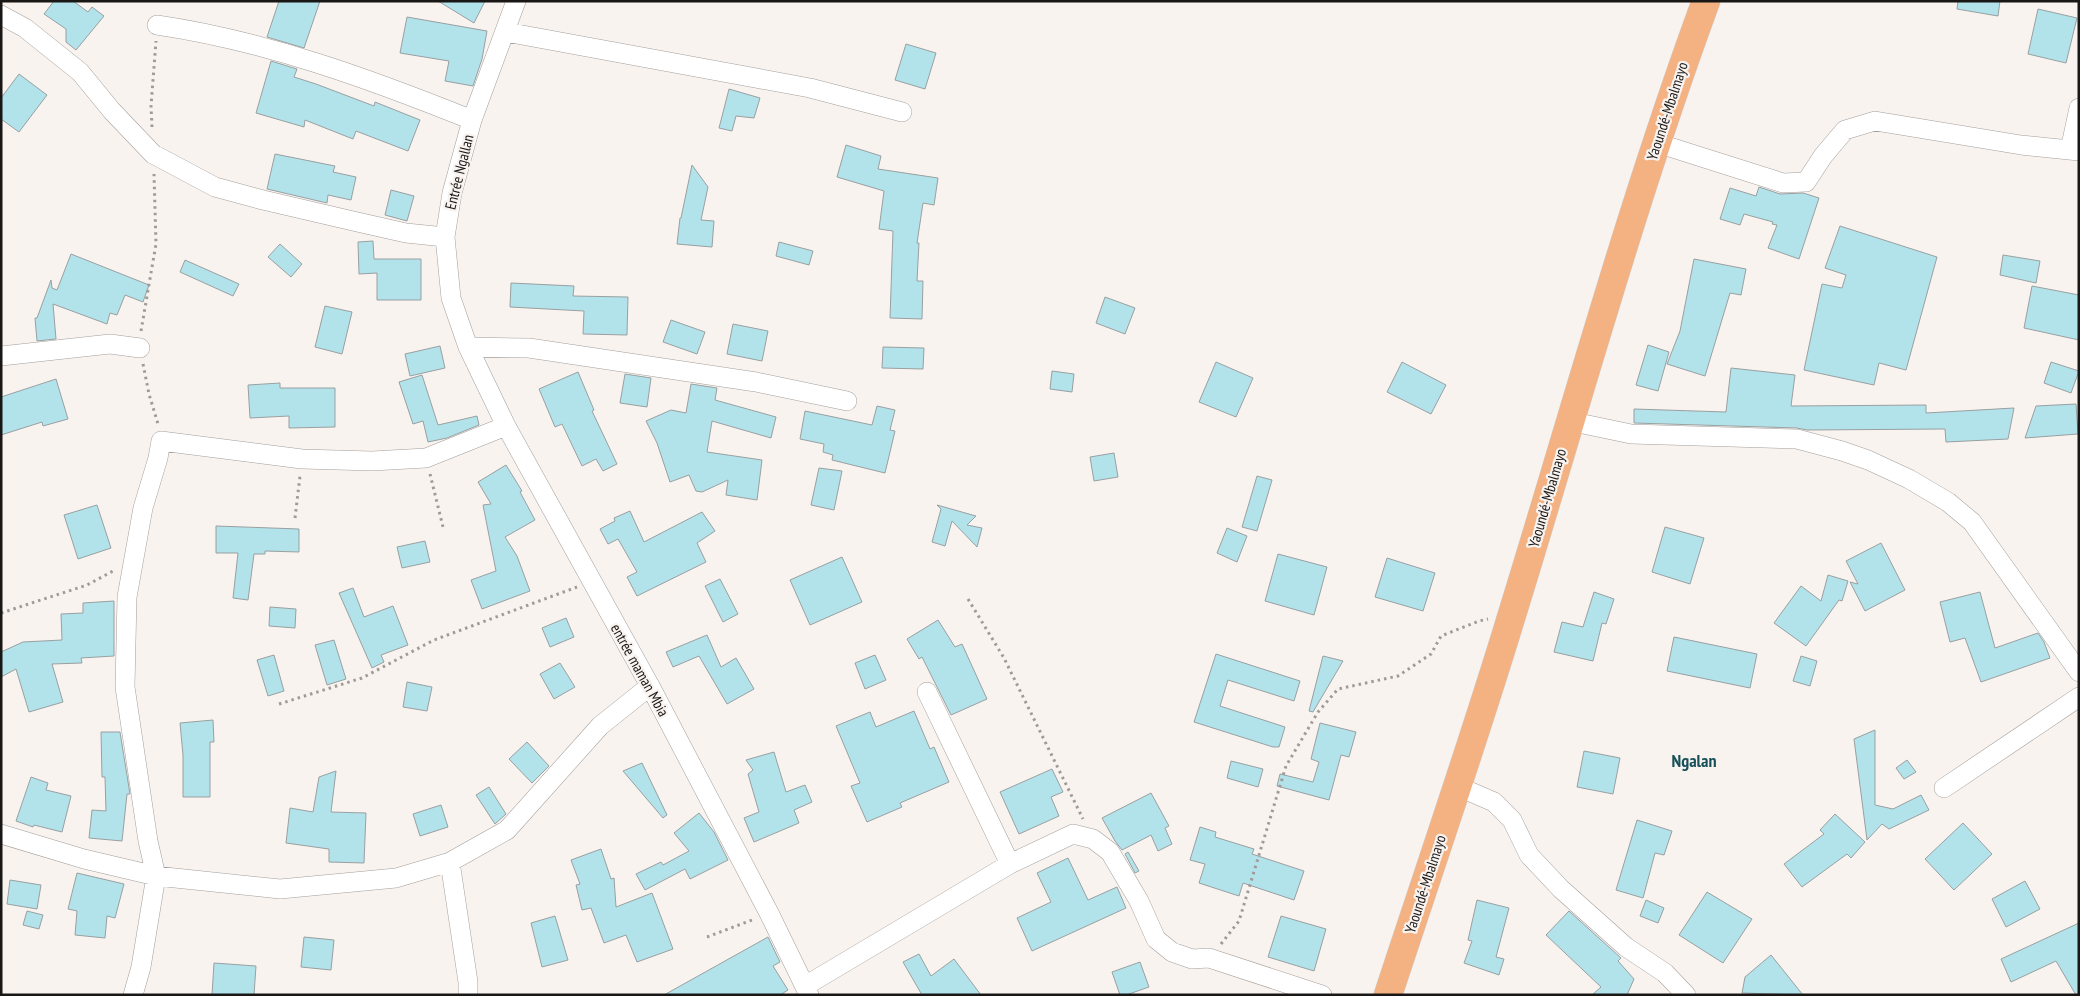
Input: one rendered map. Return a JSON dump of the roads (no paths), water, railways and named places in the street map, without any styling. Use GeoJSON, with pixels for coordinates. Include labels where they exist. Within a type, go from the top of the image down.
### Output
{"type":"FeatureCollection","features":[{"type":"Feature","properties":{"kind":"highway","name":"Yaoundé-Mbalmayo"},"geometry":{"type":"LineString","coordinates":[[1388,995],[1458,786],[1510,621],[1569,422],[1674,87],[1706,1]]}},
{"type":"Feature","properties":{"kind":"street","name":"Entrée Ngallan"},"geometry":{"type":"LineString","coordinates":[[468,347],[451,298],[444,237],[452,193],[472,120],[516,1]]}},
{"type":"Feature","properties":{"kind":"street"},"geometry":{"type":"LineString","coordinates":[[1,15],[25,28],[80,72],[112,111],[153,154],[215,187],[253,198],[406,233],[444,237]]}},
{"type":"Feature","properties":{"kind":"street"},"geometry":{"type":"LineString","coordinates":[[157,25],[197,31],[267,47],[402,92],[472,120]]}},
{"type":"Feature","properties":{"kind":"street"},"geometry":{"type":"LineString","coordinates":[[506,32],[810,88],[902,112]]}},
{"type":"Feature","properties":{"kind":"street"},"geometry":{"type":"LineString","coordinates":[[1657,143],[1783,183],[1806,182],[1823,156],[1845,130],[1875,121],[2022,145],[2075,151],[2079,108]]}},
{"type":"Feature","properties":{"kind":"street"},"geometry":{"type":"LineString","coordinates":[[1,356],[110,344],[140,348]]}},
{"type":"Feature","properties":{"kind":"street"},"geometry":{"type":"LineString","coordinates":[[468,347],[539,349],[756,382],[847,401]]}},
{"type":"Feature","properties":{"kind":"street","name":"entrée maman Mbia"},"geometry":{"type":"LineString","coordinates":[[468,347],[506,426],[650,686],[769,913],[807,990]]}},
{"type":"Feature","properties":{"kind":"street"},"geometry":{"type":"LineString","coordinates":[[1569,422],[1631,434],[1797,439],[1868,460],[1909,479],[1948,502],[1972,522],[2079,672]]}},
{"type":"Feature","properties":{"kind":"street"},"geometry":{"type":"LineString","coordinates":[[133,995],[140,967],[156,876],[148,841],[125,687],[127,597],[143,508],[161,442],[302,459],[372,461],[426,458],[506,426]]}},
{"type":"Feature","properties":{"kind":"street"},"geometry":{"type":"LineString","coordinates":[[1,834],[84,859],[156,876],[280,889],[396,878],[450,862],[507,830],[600,726],[650,686]]}},
{"type":"Feature","properties":{"kind":"street"},"geometry":{"type":"LineString","coordinates":[[927,692],[1010,864]]}},
{"type":"Feature","properties":{"kind":"street"},"geometry":{"type":"LineString","coordinates":[[1944,788],[2079,697]]}},
{"type":"Feature","properties":{"kind":"street"},"geometry":{"type":"LineString","coordinates":[[1458,786],[1494,802],[1512,820],[1529,855],[1561,889],[1626,947],[1666,972],[1686,995]]}},
{"type":"Feature","properties":{"kind":"street"},"geometry":{"type":"LineString","coordinates":[[807,990],[1010,864],[1073,834],[1093,839],[1110,852],[1139,901],[1156,938],[1172,952],[1192,959],[1209,958],[1322,995]]}},
{"type":"Feature","properties":{"kind":"street"},"geometry":{"type":"LineString","coordinates":[[450,862],[468,982],[468,995]]}},
{"type":"Feature","properties":{"kind":"district","name":"Ngalan"},"geometry":{"type":"Point","coordinates":[1694,760]}}]}
